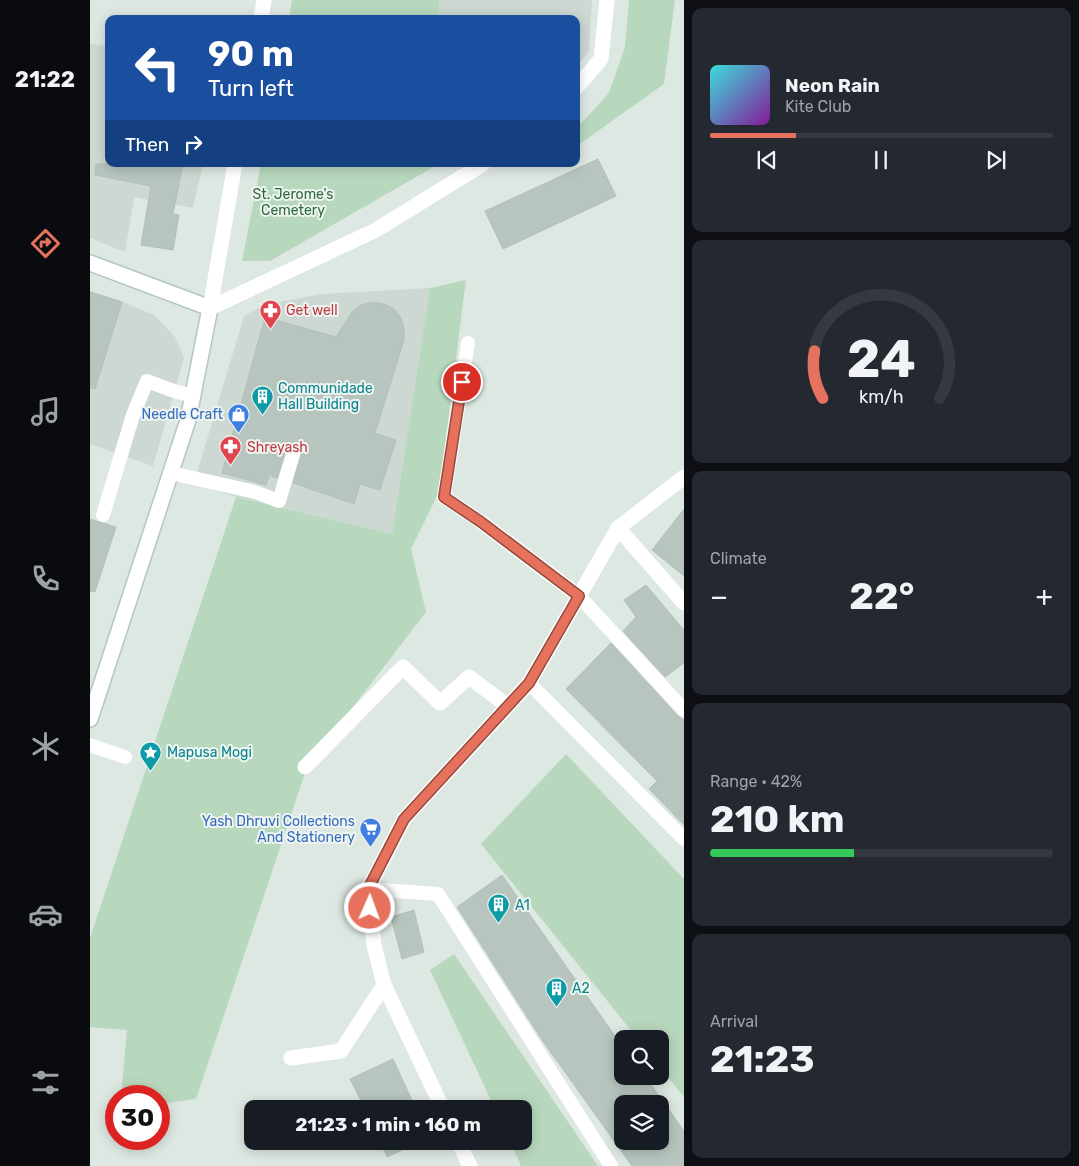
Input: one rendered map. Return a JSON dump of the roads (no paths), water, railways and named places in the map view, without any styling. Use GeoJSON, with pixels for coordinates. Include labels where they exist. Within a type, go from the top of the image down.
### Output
{"type":"FeatureCollection","features":[{"type":"Feature","properties":{"kind":"street"},"geometry":{"type":"LineString","coordinates":[[261,15],[264,0]]}},
{"type":"Feature","properties":{"kind":"street"},"geometry":{"type":"LineString","coordinates":[[580,84],[602,59],[607,0]]}},
{"type":"Feature","properties":{"kind":"street"},"geometry":{"type":"LineString","coordinates":[[90,719],[188,420],[234,167]]}},
{"type":"Feature","properties":{"kind":"street"},"geometry":{"type":"LineString","coordinates":[[90,263],[210,308],[376,230],[478,167]]}},
{"type":"Feature","properties":{"kind":"street"},"geometry":{"type":"LineString","coordinates":[[439,1100],[384,985],[374,945],[368,889],[404,819],[529,683],[618,528],[684,477]]}},
{"type":"Feature","properties":{"kind":"street"},"geometry":{"type":"LineString","coordinates":[[481,522],[579,596]]}},
{"type":"Feature","properties":{"kind":"street"},"geometry":{"type":"LineString","coordinates":[[618,528],[684,603]]}},
{"type":"Feature","properties":{"kind":"street"},"geometry":{"type":"LineString","coordinates":[[306,767],[403,667],[440,703],[469,677],[508,706]]}},
{"type":"Feature","properties":{"kind":"street"},"geometry":{"type":"LineString","coordinates":[[291,1058],[341,1051],[384,985]]}},
{"type":"Feature","properties":{"kind":"street"},"geometry":{"type":"LineString","coordinates":[[462,1150],[470,1166]]}},
{"type":"Feature","properties":{"kind":"lane"},"geometry":{"type":"LineString","coordinates":[[468,343],[444,497],[481,522]]}},
{"type":"Feature","properties":{"kind":"lane"},"geometry":{"type":"LineString","coordinates":[[103,515],[133,415],[147,381],[174,392],[193,396]]}},
{"type":"Feature","properties":{"kind":"lane"},"geometry":{"type":"LineString","coordinates":[[171,473],[255,492],[279,501],[294,454]]}},
{"type":"Feature","properties":{"kind":"lane"},"geometry":{"type":"LineString","coordinates":[[579,596],[684,710]]}},
{"type":"Feature","properties":{"kind":"lane"},"geometry":{"type":"LineString","coordinates":[[529,683],[684,839]]}},
{"type":"Feature","properties":{"kind":"lane"},"geometry":{"type":"LineString","coordinates":[[90,745],[125,757]]}},
{"type":"Feature","properties":{"kind":"lane"},"geometry":{"type":"LineString","coordinates":[[368,889],[438,894],[611,1166]]}},
{"type":"Feature","properties":{"kind":"place","name":"Get well"},"geometry":{"type":"Point","coordinates":[270,329]}},
{"type":"Feature","properties":{"kind":"place","name":"Communidade Hall Building"},"geometry":{"type":"Point","coordinates":[262,415]}},
{"type":"Feature","properties":{"kind":"place","name":"Needle Craft"},"geometry":{"type":"Point","coordinates":[239,433]}},
{"type":"Feature","properties":{"kind":"place","name":"Shreyash"},"geometry":{"type":"Point","coordinates":[231,466]}},
{"type":"Feature","properties":{"kind":"place","name":"Mapusa Mogi"},"geometry":{"type":"Point","coordinates":[151,771]}},
{"type":"Feature","properties":{"kind":"place","name":"Yash Dhruvi Collections And Stationery"},"geometry":{"type":"Point","coordinates":[371,848]}},
{"type":"Feature","properties":{"kind":"place","name":"A1"},"geometry":{"type":"Point","coordinates":[499,924]}},
{"type":"Feature","properties":{"kind":"place","name":"A2"},"geometry":{"type":"Point","coordinates":[556,1007]}},
{"type":"Feature","properties":{"kind":"park label","name":"St. Jerome's Cemetery"},"geometry":{"type":"Point","coordinates":[293,202]}}]}
